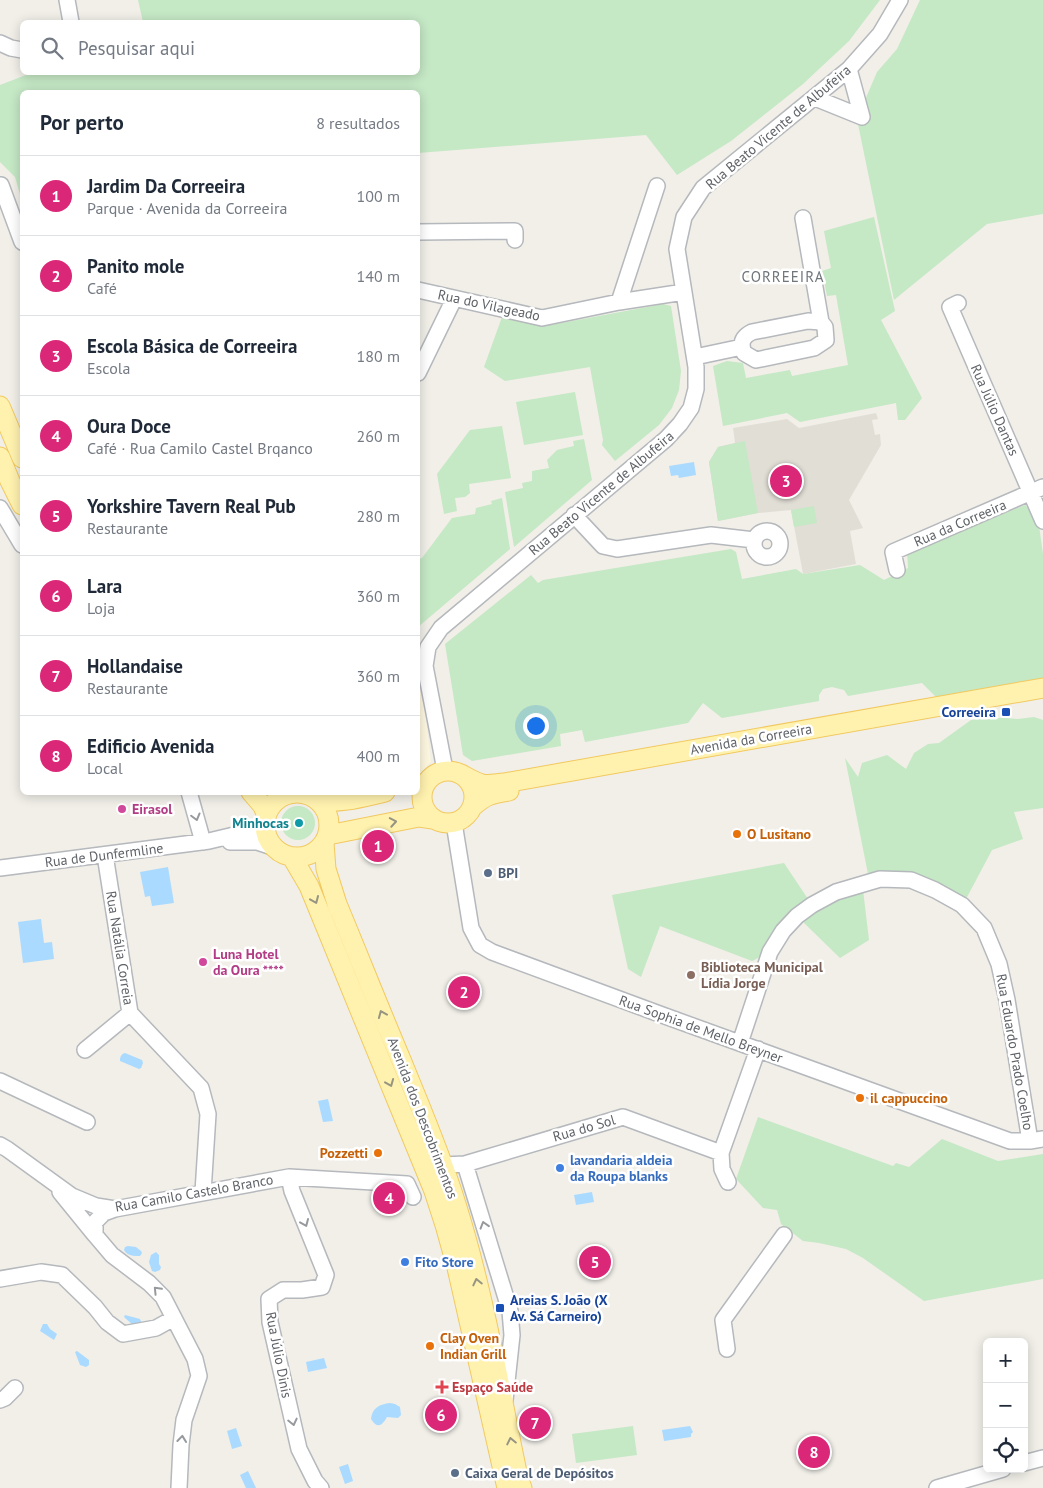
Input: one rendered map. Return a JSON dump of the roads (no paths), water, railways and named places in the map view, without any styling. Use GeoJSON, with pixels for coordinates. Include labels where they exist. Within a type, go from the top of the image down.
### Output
{"type":"FeatureCollection","features":[{"type":"Feature","properties":{"kind":"main road"},"geometry":{"type":"LineString","coordinates":[[0,406],[20,453]]}},
{"type":"Feature","properties":{"kind":"main road"},"geometry":{"type":"LineString","coordinates":[[0,457],[20,501]]}},
{"type":"Feature","properties":{"kind":"main road","name":"Avenida da Correeira"},"geometry":{"type":"LineString","coordinates":[[453,772],[480,784],[504,783],[1043,688]]}},
{"type":"Feature","properties":{"kind":"main road","name":"Avenida da Correeira"},"geometry":{"type":"LineString","coordinates":[[472,807],[491,794],[1043,696]]}},
{"type":"Feature","properties":{"kind":"main road"},"geometry":{"type":"LineString","coordinates":[[326,839],[420,817],[444,823],[454,823],[465,817],[472,807],[474,800],[473,790],[469,781],[453,772],[433,775],[422,782],[424,785],[421,795],[422,804],[425,811],[433,819]]}},
{"type":"Feature","properties":{"kind":"main road"},"geometry":{"type":"LineString","coordinates":[[253,795],[262,806],[265,818]]}},
{"type":"Feature","properties":{"kind":"main road"},"geometry":{"type":"LineString","coordinates":[[304,795],[324,807],[328,816],[329,826],[326,839],[318,850],[301,858],[292,858],[285,856],[272,847],[264,830],[265,818],[270,806],[276,800],[284,795],[304,795],[328,802],[337,802],[371,795]]}},
{"type":"Feature","properties":{"kind":"main road","name":"Avenida dos Descobrimentos"},"geometry":{"type":"LineString","coordinates":[[326,839],[326,869],[338,904],[444,1165],[469,1248],[518,1477],[522,1488]]}},
{"type":"Feature","properties":{"kind":"main road","name":"Avenida dos Descobrimentos"},"geometry":{"type":"LineString","coordinates":[[292,858],[304,876],[316,903],[434,1191],[457,1268],[507,1488]]}},
{"type":"Feature","properties":{"kind":"street"},"geometry":{"type":"LineString","coordinates":[[67,0],[71,20]]}},
{"type":"Feature","properties":{"kind":"street","name":"Rua Beato Vicente de Albufeira"},"geometry":{"type":"LineString","coordinates":[[453,772],[425,666],[423,645],[666,439],[680,424],[691,408],[696,389],[695,357],[677,249],[684,216],[704,188],[849,69],[880,34],[900,0]]}},
{"type":"Feature","properties":{"kind":"street"},"geometry":{"type":"LineString","coordinates":[[0,43],[20,50]]}},
{"type":"Feature","properties":{"kind":"street"},"geometry":{"type":"LineString","coordinates":[[814,98],[862,117],[849,69]]}},
{"type":"Feature","properties":{"kind":"street"},"geometry":{"type":"LineString","coordinates":[[1,185],[20,237]]}},
{"type":"Feature","properties":{"kind":"street"},"geometry":{"type":"LineString","coordinates":[[619,302],[657,186]]}},
{"type":"Feature","properties":{"kind":"street"},"geometry":{"type":"LineString","coordinates":[[802,218],[821,322],[825,327],[826,340],[814,348],[756,360],[744,353],[742,341],[746,335],[752,332],[808,322],[821,322]]}},
{"type":"Feature","properties":{"kind":"street"},"geometry":{"type":"LineString","coordinates":[[420,232],[515,231],[515,240]]}},
{"type":"Feature","properties":{"kind":"street","name":"Rua do Vilageado"},"geometry":{"type":"LineString","coordinates":[[420,290],[542,318],[619,302],[684,292]]}},
{"type":"Feature","properties":{"kind":"street"},"geometry":{"type":"LineString","coordinates":[[420,369],[454,299]]}},
{"type":"Feature","properties":{"kind":"street","name":"Rua Júlio Dantas"},"geometry":{"type":"LineString","coordinates":[[958,303],[950,307],[1037,490],[1043,521]]}},
{"type":"Feature","properties":{"kind":"street"},"geometry":{"type":"LineString","coordinates":[[695,357],[742,347]]}},
{"type":"Feature","properties":{"kind":"street","name":"Rua da Correeira"},"geometry":{"type":"LineString","coordinates":[[897,570],[893,552],[1037,490]]}},
{"type":"Feature","properties":{"kind":"street"},"geometry":{"type":"LineString","coordinates":[[0,508],[20,542]]}},
{"type":"Feature","properties":{"kind":"street"},"geometry":{"type":"LineString","coordinates":[[574,516],[603,546],[616,549],[712,535],[754,540]]}},
{"type":"Feature","properties":{"kind":"street"},"geometry":{"type":"LineString","coordinates":[[190,795],[206,842]]}},
{"type":"Feature","properties":{"kind":"street","name":"Rua de Dunfermline"},"geometry":{"type":"LineString","coordinates":[[0,868],[206,842],[255,830],[265,818]]}},
{"type":"Feature","properties":{"kind":"street","name":"Rua Sophia de Mello Breyner"},"geometry":{"type":"LineString","coordinates":[[454,823],[471,928],[480,945],[492,952],[1010,1141],[1036,1140]]}},
{"type":"Feature","properties":{"kind":"street","name":"Rua de Dunfermline"},"geometry":{"type":"LineString","coordinates":[[206,842],[257,842],[272,847]]}},
{"type":"Feature","properties":{"kind":"street","name":"Rua Natália Correia"},"geometry":{"type":"LineString","coordinates":[[105,855],[130,1013],[200,1088],[208,1114],[203,1192]]}},
{"type":"Feature","properties":{"kind":"street","name":"Rua Eduardo Prado Coelho"},"geometry":{"type":"LineString","coordinates":[[740,1043],[770,952],[783,931],[797,916],[812,905],[836,892],[880,879],[910,880],[935,890],[962,905],[984,928],[1000,964],[1036,1140]]}},
{"type":"Feature","properties":{"kind":"street"},"geometry":{"type":"LineString","coordinates":[[86,1050],[130,1013]]}},
{"type":"Feature","properties":{"kind":"street"},"geometry":{"type":"LineString","coordinates":[[728,1182],[722,1169],[721,1153],[758,1049]]}},
{"type":"Feature","properties":{"kind":"street"},"geometry":{"type":"LineString","coordinates":[[0,1081],[86,1122]]}},
{"type":"Feature","properties":{"kind":"street","name":"Rua do Sol"},"geometry":{"type":"LineString","coordinates":[[444,1165],[465,1164],[622,1117],[721,1153]]}},
{"type":"Feature","properties":{"kind":"street","name":"Rua Camilo Castelo Branco"},"geometry":{"type":"LineString","coordinates":[[0,1145],[14,1153],[72,1196],[96,1206],[115,1209],[289,1177],[407,1184],[413,1197]]}},
{"type":"Feature","properties":{"kind":"street"},"geometry":{"type":"LineString","coordinates":[[465,1164],[510,1311],[512,1335],[504,1409]]}},
{"type":"Feature","properties":{"kind":"street","name":"Rua Júlio Dinis"},"geometry":{"type":"LineString","coordinates":[[289,1177],[292,1192],[326,1275],[322,1287],[283,1290],[269,1299],[270,1322],[300,1449],[315,1481],[321,1488]]}},
{"type":"Feature","properties":{"kind":"street"},"geometry":{"type":"LineString","coordinates":[[52,1182],[112,1255],[163,1296],[195,1359],[199,1376],[184,1420],[179,1488]]}},
{"type":"Feature","properties":{"kind":"street"},"geometry":{"type":"LineString","coordinates":[[95,1235],[95,1222],[104,1213],[115,1209]]}},
{"type":"Feature","properties":{"kind":"street"},"geometry":{"type":"LineString","coordinates":[[726,1349],[723,1320],[784,1235]]}},
{"type":"Feature","properties":{"kind":"street"},"geometry":{"type":"LineString","coordinates":[[0,1279],[41,1272],[62,1275],[96,1307],[107,1322],[124,1334],[156,1328],[174,1318]]}},
{"type":"Feature","properties":{"kind":"street"},"geometry":{"type":"LineString","coordinates":[[0,1400],[5,1398],[15,1388]]}},
{"type":"Feature","properties":{"kind":"street"},"geometry":{"type":"LineString","coordinates":[[1028,1462],[1043,1458]]}},
{"type":"Feature","properties":{"kind":"street"},"geometry":{"type":"LineString","coordinates":[[937,1488],[989,1473]]}},
{"type":"Feature","properties":{"kind":"water"},"geometry":{"type":"Polygon","coordinates":[[[694,462],[696,475],[679,478],[678,475],[671,476],[669,466],[694,462]]]}},
{"type":"Feature","properties":{"kind":"water"},"geometry":{"type":"Polygon","coordinates":[[[168,867],[174,903],[152,906],[150,896],[145,897],[140,872],[168,867]]]}},
{"type":"Feature","properties":{"kind":"water"},"geometry":{"type":"Polygon","coordinates":[[[41,919],[44,943],[52,942],[54,959],[23,963],[18,922],[41,919]]]}},
{"type":"Feature","properties":{"kind":"water"},"geometry":{"type":"Polygon","coordinates":[[[125,1053],[142,1060],[141,1068],[139,1069],[120,1061],[121,1056],[125,1053]]]}},
{"type":"Feature","properties":{"kind":"water"},"geometry":{"type":"Polygon","coordinates":[[[328,1099],[333,1121],[323,1122],[318,1101],[328,1099]]]}},
{"type":"Feature","properties":{"kind":"water"},"geometry":{"type":"Polygon","coordinates":[[[592,1192],[594,1202],[576,1205],[574,1195],[592,1192]]]}},
{"type":"Feature","properties":{"kind":"water"},"geometry":{"type":"Polygon","coordinates":[[[128,1246],[136,1247],[142,1253],[140,1256],[129,1255],[124,1250],[128,1246]]]}},
{"type":"Feature","properties":{"kind":"water"},"geometry":{"type":"Polygon","coordinates":[[[156,1252],[159,1255],[161,1267],[160,1270],[155,1272],[152,1271],[149,1262],[151,1255],[156,1252]]]}},
{"type":"Feature","properties":{"kind":"water"},"geometry":{"type":"Polygon","coordinates":[[[125,1315],[140,1319],[142,1324],[134,1326],[124,1317],[125,1315]]]}},
{"type":"Feature","properties":{"kind":"water"},"geometry":{"type":"Polygon","coordinates":[[[43,1324],[47,1324],[57,1334],[54,1340],[40,1331],[43,1324]]]}},
{"type":"Feature","properties":{"kind":"water"},"geometry":{"type":"Polygon","coordinates":[[[77,1351],[89,1360],[89,1365],[86,1367],[80,1365],[75,1352],[77,1351]]]}},
{"type":"Feature","properties":{"kind":"water"},"geometry":{"type":"Polygon","coordinates":[[[324,1358],[327,1368],[308,1372],[306,1362],[324,1358]]]}},
{"type":"Feature","properties":{"kind":"water"},"geometry":{"type":"Polygon","coordinates":[[[390,1403],[400,1407],[401,1415],[398,1418],[387,1417],[383,1423],[375,1424],[371,1419],[375,1409],[383,1404],[390,1403]]]}},
{"type":"Feature","properties":{"kind":"water"},"geometry":{"type":"Polygon","coordinates":[[[690,1426],[693,1432],[691,1437],[664,1441],[662,1430],[690,1426]]]}},
{"type":"Feature","properties":{"kind":"water"},"geometry":{"type":"Polygon","coordinates":[[[236,1428],[242,1446],[232,1449],[227,1431],[236,1428]]]}},
{"type":"Feature","properties":{"kind":"water"},"geometry":{"type":"Polygon","coordinates":[[[348,1464],[353,1481],[345,1484],[339,1467],[348,1464]]]}},
{"type":"Feature","properties":{"kind":"water"},"geometry":{"type":"Polygon","coordinates":[[[248,1471],[256,1488],[246,1488],[240,1475],[248,1471]]]}},
{"type":"Feature","properties":{"kind":"place","name":"Escola Básica de Correeira"},"geometry":{"type":"Point","coordinates":[786,481]}},
{"type":"Feature","properties":{"kind":"place","name":"Correeira"},"geometry":{"type":"Point","coordinates":[1006,712]}},
{"type":"Feature","properties":{"kind":"place","name":"Eirasol"},"geometry":{"type":"Point","coordinates":[122,809]}},
{"type":"Feature","properties":{"kind":"place","name":"Minhocas"},"geometry":{"type":"Point","coordinates":[299,823]}},
{"type":"Feature","properties":{"kind":"place","name":"O Lusitano"},"geometry":{"type":"Point","coordinates":[737,834]}},
{"type":"Feature","properties":{"kind":"place","name":"Jardim Da Correeira"},"geometry":{"type":"Point","coordinates":[378,846]}},
{"type":"Feature","properties":{"kind":"place","name":"BPI"},"geometry":{"type":"Point","coordinates":[488,873]}},
{"type":"Feature","properties":{"kind":"place","name":"Luna Hotel da Oura ****"},"geometry":{"type":"Point","coordinates":[203,962]}},
{"type":"Feature","properties":{"kind":"place","name":"Biblioteca Municipal Lídia Jorge"},"geometry":{"type":"Point","coordinates":[691,975]}},
{"type":"Feature","properties":{"kind":"place","name":"Panito mole"},"geometry":{"type":"Point","coordinates":[464,992]}},
{"type":"Feature","properties":{"kind":"place","name":"il cappuccino"},"geometry":{"type":"Point","coordinates":[860,1098]}},
{"type":"Feature","properties":{"kind":"place","name":"Pozzetti"},"geometry":{"type":"Point","coordinates":[378,1153]}},
{"type":"Feature","properties":{"kind":"place","name":"lavandaria aldeia da Roupa blanks"},"geometry":{"type":"Point","coordinates":[560,1168]}},
{"type":"Feature","properties":{"kind":"place","name":"Oura Doce"},"geometry":{"type":"Point","coordinates":[389,1198]}},
{"type":"Feature","properties":{"kind":"place","name":"Fito Store"},"geometry":{"type":"Point","coordinates":[405,1262]}},
{"type":"Feature","properties":{"kind":"place","name":"Yorkshire Tavern Real Pub"},"geometry":{"type":"Point","coordinates":[595,1262]}},
{"type":"Feature","properties":{"kind":"place","name":"Areias S. João (X Av. Sá Carneiro)"},"geometry":{"type":"Point","coordinates":[500,1308]}},
{"type":"Feature","properties":{"kind":"place","name":"Clay Oven Indian Grill"},"geometry":{"type":"Point","coordinates":[430,1346]}},
{"type":"Feature","properties":{"kind":"place","name":"Espaço Saúde"},"geometry":{"type":"Point","coordinates":[442,1387]}},
{"type":"Feature","properties":{"kind":"place","name":"Lara"},"geometry":{"type":"Point","coordinates":[441,1415]}},
{"type":"Feature","properties":{"kind":"place","name":"Hollandaise"},"geometry":{"type":"Point","coordinates":[535,1423]}},
{"type":"Feature","properties":{"kind":"place","name":"Edificio Avenida"},"geometry":{"type":"Point","coordinates":[814,1452]}},
{"type":"Feature","properties":{"kind":"place","name":"Caixa Geral de Depósitos"},"geometry":{"type":"Point","coordinates":[455,1473]}},
{"type":"Feature","properties":{"kind":"district","name":"CORREEIRA"},"geometry":{"type":"Point","coordinates":[783,277]}}]}
